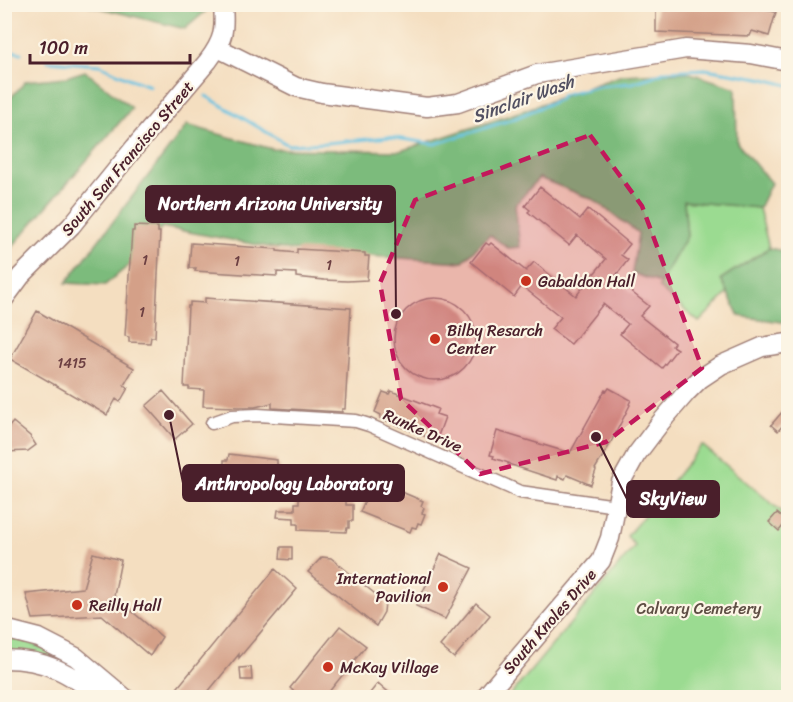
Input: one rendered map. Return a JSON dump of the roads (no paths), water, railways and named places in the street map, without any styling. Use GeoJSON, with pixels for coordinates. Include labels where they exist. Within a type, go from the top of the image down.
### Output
{"type":"FeatureCollection","features":[{"type":"Feature","properties":{"kind":"street","name":"South San Francisco Street"},"geometry":{"type":"LineString","coordinates":[[4,300],[21,276],[71,226],[218,48],[225,25],[223,4]]}},
{"type":"Feature","properties":{"kind":"street"},"geometry":{"type":"LineString","coordinates":[[218,48],[287,83],[307,90],[427,107],[458,103],[537,75],[686,49],[751,54],[789,61]]}},
{"type":"Feature","properties":{"kind":"street","name":"South Knoles Drive"},"geometry":{"type":"LineString","coordinates":[[484,698],[596,567],[607,548],[621,482],[636,455],[661,422],[700,379],[721,365],[762,347],[789,343]]}},
{"type":"Feature","properties":{"kind":"street","name":"Runke Drive"},"geometry":{"type":"LineString","coordinates":[[212,423],[232,416],[258,415],[356,421],[520,492],[616,506]]}},
{"type":"Feature","properties":{"kind":"street"},"geometry":{"type":"LineString","coordinates":[[4,629],[39,638],[76,657],[125,698]]}},
{"type":"Feature","properties":{"kind":"street"},"geometry":{"type":"LineString","coordinates":[[4,659],[20,659],[46,664],[71,675],[102,698]]}},
{"type":"Feature","properties":{"kind":"waterway","name":"Sinclair Wash"},"geometry":{"type":"LineString","coordinates":[[4,53],[11,51],[21,53]]}},
{"type":"Feature","properties":{"kind":"waterway","name":"Sinclair Wash"},"geometry":{"type":"LineString","coordinates":[[48,61],[100,65],[150,86]]}},
{"type":"Feature","properties":{"kind":"waterway","name":"Sinclair Wash"},"geometry":{"type":"LineString","coordinates":[[206,96],[288,145],[389,137],[435,144],[513,119],[560,99],[565,94],[599,86],[632,83],[666,71],[705,69],[788,85]]}},
{"type":"Feature","properties":{"kind":"place","name":"Gabaldon Hall"},"geometry":{"type":"Point","coordinates":[526,281]}},
{"type":"Feature","properties":{"kind":"place","name":"Northern Arizona University"},"geometry":{"type":"Point","coordinates":[396,314]}},
{"type":"Feature","properties":{"kind":"place","name":"Bilby Resarch Center"},"geometry":{"type":"Point","coordinates":[435,339]}},
{"type":"Feature","properties":{"kind":"place","name":"Anthropology Laboratory"},"geometry":{"type":"Point","coordinates":[169,415]}},
{"type":"Feature","properties":{"kind":"place","name":"SkyView"},"geometry":{"type":"Point","coordinates":[596,437]}},
{"type":"Feature","properties":{"kind":"place","name":"International Pavilion"},"geometry":{"type":"Point","coordinates":[443,587]}},
{"type":"Feature","properties":{"kind":"place","name":"Reilly Hall"},"geometry":{"type":"Point","coordinates":[77,605]}},
{"type":"Feature","properties":{"kind":"place","name":"McKay Village"},"geometry":{"type":"Point","coordinates":[328,667]}},
{"type":"Feature","properties":{"kind":"park label","name":"Calvary Cemetery"},"geometry":{"type":"Point","coordinates":[699,608]}}]}
